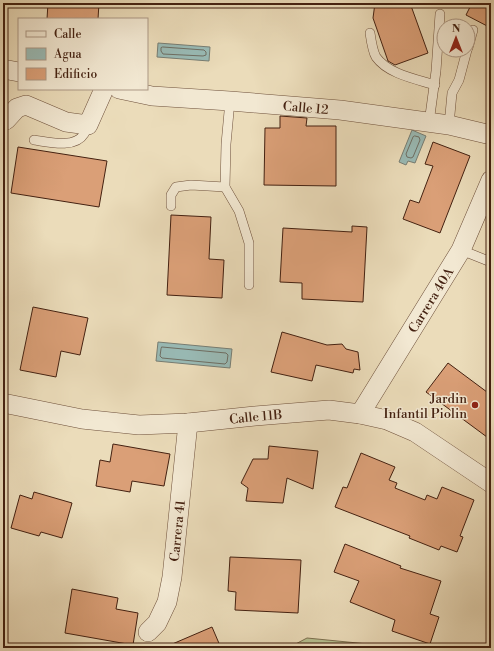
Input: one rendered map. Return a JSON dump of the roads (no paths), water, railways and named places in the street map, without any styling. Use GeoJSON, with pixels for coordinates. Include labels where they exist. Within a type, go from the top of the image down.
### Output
{"type":"FeatureCollection","features":[{"type":"Feature","properties":{"kind":"street"},"geometry":{"type":"LineString","coordinates":[[3,69],[18,72]]}},
{"type":"Feature","properties":{"kind":"street"},"geometry":{"type":"LineString","coordinates":[[6,120],[16,108],[26,105],[66,122],[88,125],[104,90]]}},
{"type":"Feature","properties":{"kind":"street","name":"Calle 12"},"geometry":{"type":"LineString","coordinates":[[124,90],[152,96],[340,110],[449,125],[491,135]]}},
{"type":"Feature","properties":{"kind":"street","name":"Carrera 40A"},"geometry":{"type":"LineString","coordinates":[[360,414],[461,250],[491,180]]}},
{"type":"Feature","properties":{"kind":"street","name":"Calle 11B"},"geometry":{"type":"LineString","coordinates":[[3,403],[82,419],[139,425],[188,423],[329,410],[360,414],[387,420],[415,432],[491,483]]}},
{"type":"Feature","properties":{"kind":"street","name":"Carrera 41"},"geometry":{"type":"LineString","coordinates":[[148,632],[157,623],[167,602],[173,569],[188,423]]}},
{"type":"Feature","properties":{"kind":"lane"},"geometry":{"type":"LineString","coordinates":[[429,123],[440,14]]}},
{"type":"Feature","properties":{"kind":"lane"},"geometry":{"type":"LineString","coordinates":[[370,33],[376,57],[388,69],[434,85]]}},
{"type":"Feature","properties":{"kind":"lane"},"geometry":{"type":"LineString","coordinates":[[449,125],[452,94],[459,80],[465,58]]}},
{"type":"Feature","properties":{"kind":"lane"},"geometry":{"type":"LineString","coordinates":[[230,101],[226,144],[225,187],[239,211],[250,243],[249,285]]}},
{"type":"Feature","properties":{"kind":"lane"},"geometry":{"type":"LineString","coordinates":[[34,140],[64,144],[74,142],[84,135],[88,125]]}},
{"type":"Feature","properties":{"kind":"lane"},"geometry":{"type":"LineString","coordinates":[[171,206],[171,195],[176,187],[191,185],[225,187]]}},
{"type":"Feature","properties":{"kind":"lane"},"geometry":{"type":"LineString","coordinates":[[461,250],[491,262]]}},
{"type":"Feature","properties":{"kind":"water"},"geometry":{"type":"Polygon","coordinates":[[[158,43],[210,47],[209,61],[157,57],[158,43]]]}},
{"type":"Feature","properties":{"kind":"water"},"geometry":{"type":"Polygon","coordinates":[[[412,130],[426,136],[415,163],[408,161],[406,165],[399,162],[412,130]]]}},
{"type":"Feature","properties":{"kind":"water"},"geometry":{"type":"Polygon","coordinates":[[[158,342],[232,349],[230,368],[156,361],[158,342]]]}},
{"type":"Feature","properties":{"kind":"place","name":"Jardin Infantil Piolin"},"geometry":{"type":"Point","coordinates":[475,405]}}]}
